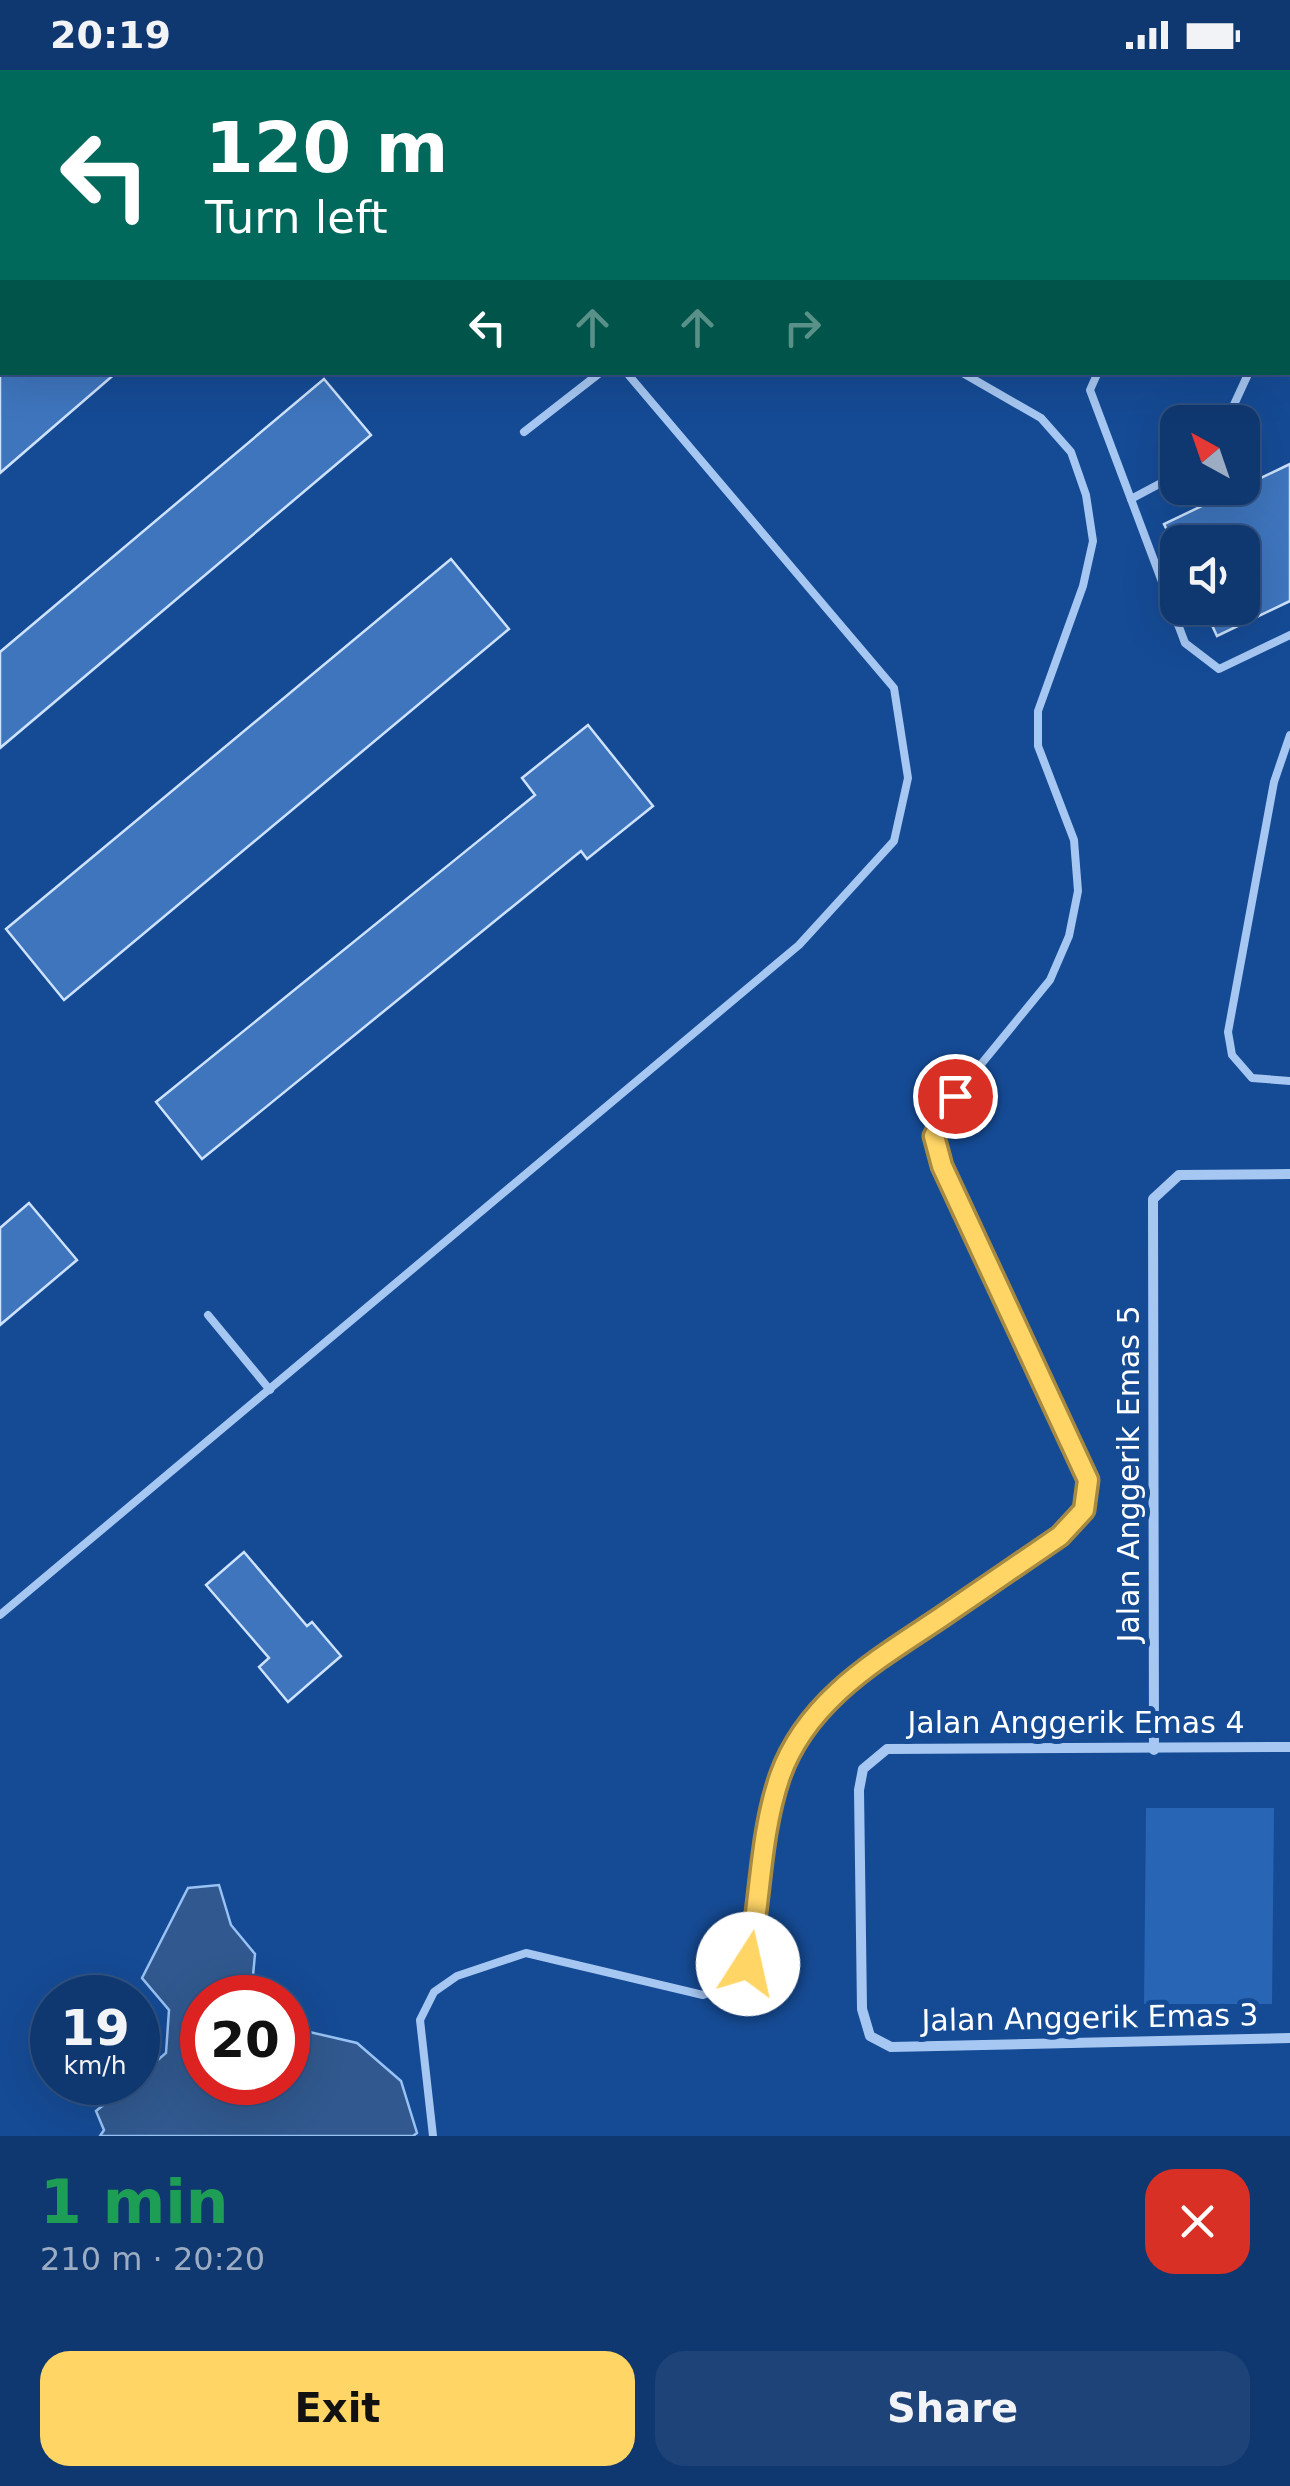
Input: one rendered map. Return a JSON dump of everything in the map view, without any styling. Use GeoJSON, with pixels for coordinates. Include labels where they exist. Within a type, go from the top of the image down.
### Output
{"type":"FeatureCollection","features":[{"type":"Feature","properties":{"kind":"street","name":"Jalan Anggerik Emas 5"},"geometry":{"type":"LineString","coordinates":[[1154,1750],[1154,1199],[1178,1175],[1290,1174]]}},
{"type":"Feature","properties":{"kind":"street","name":"Jalan Anggerik Emas 4"},"geometry":{"type":"LineString","coordinates":[[891,2047],[870,2036],[862,2009],[859,1790],[863,1769],[887,1749],[1290,1747]]}},
{"type":"Feature","properties":{"kind":"street","name":"Jalan Anggerik Emas 3"},"geometry":{"type":"LineString","coordinates":[[891,2047],[1290,2038]]}},
{"type":"Feature","properties":{"kind":"lane"},"geometry":{"type":"LineString","coordinates":[[524,432],[597,375]]}},
{"type":"Feature","properties":{"kind":"lane"},"geometry":{"type":"LineString","coordinates":[[0,1615],[799,945],[894,841],[908,778],[894,688],[629,375]]}},
{"type":"Feature","properties":{"kind":"lane"},"geometry":{"type":"LineString","coordinates":[[434,2136],[420,2020],[434,1992],[457,1976],[526,1953],[703,1995],[730,1984],[748,1964],[756,1930],[766,1829],[781,1773],[809,1720],[848,1680],[1060,1536],[1084,1510],[1088,1480],[942,1166],[934,1136],[955,1096],[1050,980],[1069,936],[1078,891],[1074,840],[1038,746],[1038,711],[1082,586],[1093,541],[1086,495],[1071,452],[1041,418],[965,375]]}},
{"type":"Feature","properties":{"kind":"lane"},"geometry":{"type":"LineString","coordinates":[[1097,375],[1090,390],[1185,643],[1219,669],[1290,635]]}},
{"type":"Feature","properties":{"kind":"lane"},"geometry":{"type":"LineString","coordinates":[[1234,405],[1248,375]]}},
{"type":"Feature","properties":{"kind":"lane"},"geometry":{"type":"LineString","coordinates":[[1131,500],[1160,484]]}},
{"type":"Feature","properties":{"kind":"lane"},"geometry":{"type":"LineString","coordinates":[[1290,735],[1274,782],[1228,1032],[1232,1055],[1252,1078],[1290,1082]]}},
{"type":"Feature","properties":{"kind":"lane"},"geometry":{"type":"LineString","coordinates":[[208,1315],[270,1390]]}},
{"type":"Feature","properties":{"kind":"shaded area"},"geometry":{"type":"Polygon","coordinates":[[[1146,1808],[1274,1808],[1272,2004],[1144,2004],[1146,1808]]]}},
{"type":"Feature","properties":{"kind":"shaded area"},"geometry":{"type":"Polygon","coordinates":[[[219,1885],[231,1925],[255,1954],[253,1975],[180,1975],[180,2105],[310,2105],[310,2032],[357,2043],[401,2081],[417,2133],[100,2136],[104,2130],[96,2111],[104,2105],[160,2105],[160,2058],[166,2053],[169,2010],[160,1999],[160,1975],[144,1975],[188,1888],[219,1885]]]}},
{"type":"Feature","properties":{"kind":"building"},"geometry":{"type":"Polygon","coordinates":[[[1,375],[114,375],[0,473],[1,375]]]}},
{"type":"Feature","properties":{"kind":"building"},"geometry":{"type":"Polygon","coordinates":[[[324,379],[371,435],[0,748],[0,652],[324,379]]]}},
{"type":"Feature","properties":{"kind":"building"},"geometry":{"type":"Polygon","coordinates":[[[1290,464],[1290,601],[1260,615],[1260,525],[1164,524],[1204,505],[1260,505],[1260,478],[1290,464]]]}},
{"type":"Feature","properties":{"kind":"building"},"geometry":{"type":"Polygon","coordinates":[[[451,559],[509,629],[64,1000],[6,929],[451,559]]]}},
{"type":"Feature","properties":{"kind":"building"},"geometry":{"type":"Polygon","coordinates":[[[1212,625],[1240,625],[1217,636],[1212,625]]]}},
{"type":"Feature","properties":{"kind":"building"},"geometry":{"type":"Polygon","coordinates":[[[588,725],[653,806],[587,859],[581,851],[202,1159],[156,1102],[535,795],[522,778],[588,725]]]}},
{"type":"Feature","properties":{"kind":"building"},"geometry":{"type":"Polygon","coordinates":[[[29,1203],[77,1260],[0,1325],[0,1228],[29,1203]]]}},
{"type":"Feature","properties":{"kind":"building"},"geometry":{"type":"Polygon","coordinates":[[[244,1552],[307,1626],[312,1622],[341,1656],[288,1702],[259,1667],[269,1658],[206,1585],[244,1552]]]}},
{"type":"Feature","properties":{"kind":"route"},"geometry":{"type":"LineString","coordinates":[[748,1964],[756,1930],[766,1829],[781,1773],[809,1720],[848,1680],[1060,1536],[1084,1510],[1088,1480],[942,1166],[934,1136],[955,1096]]}}]}
